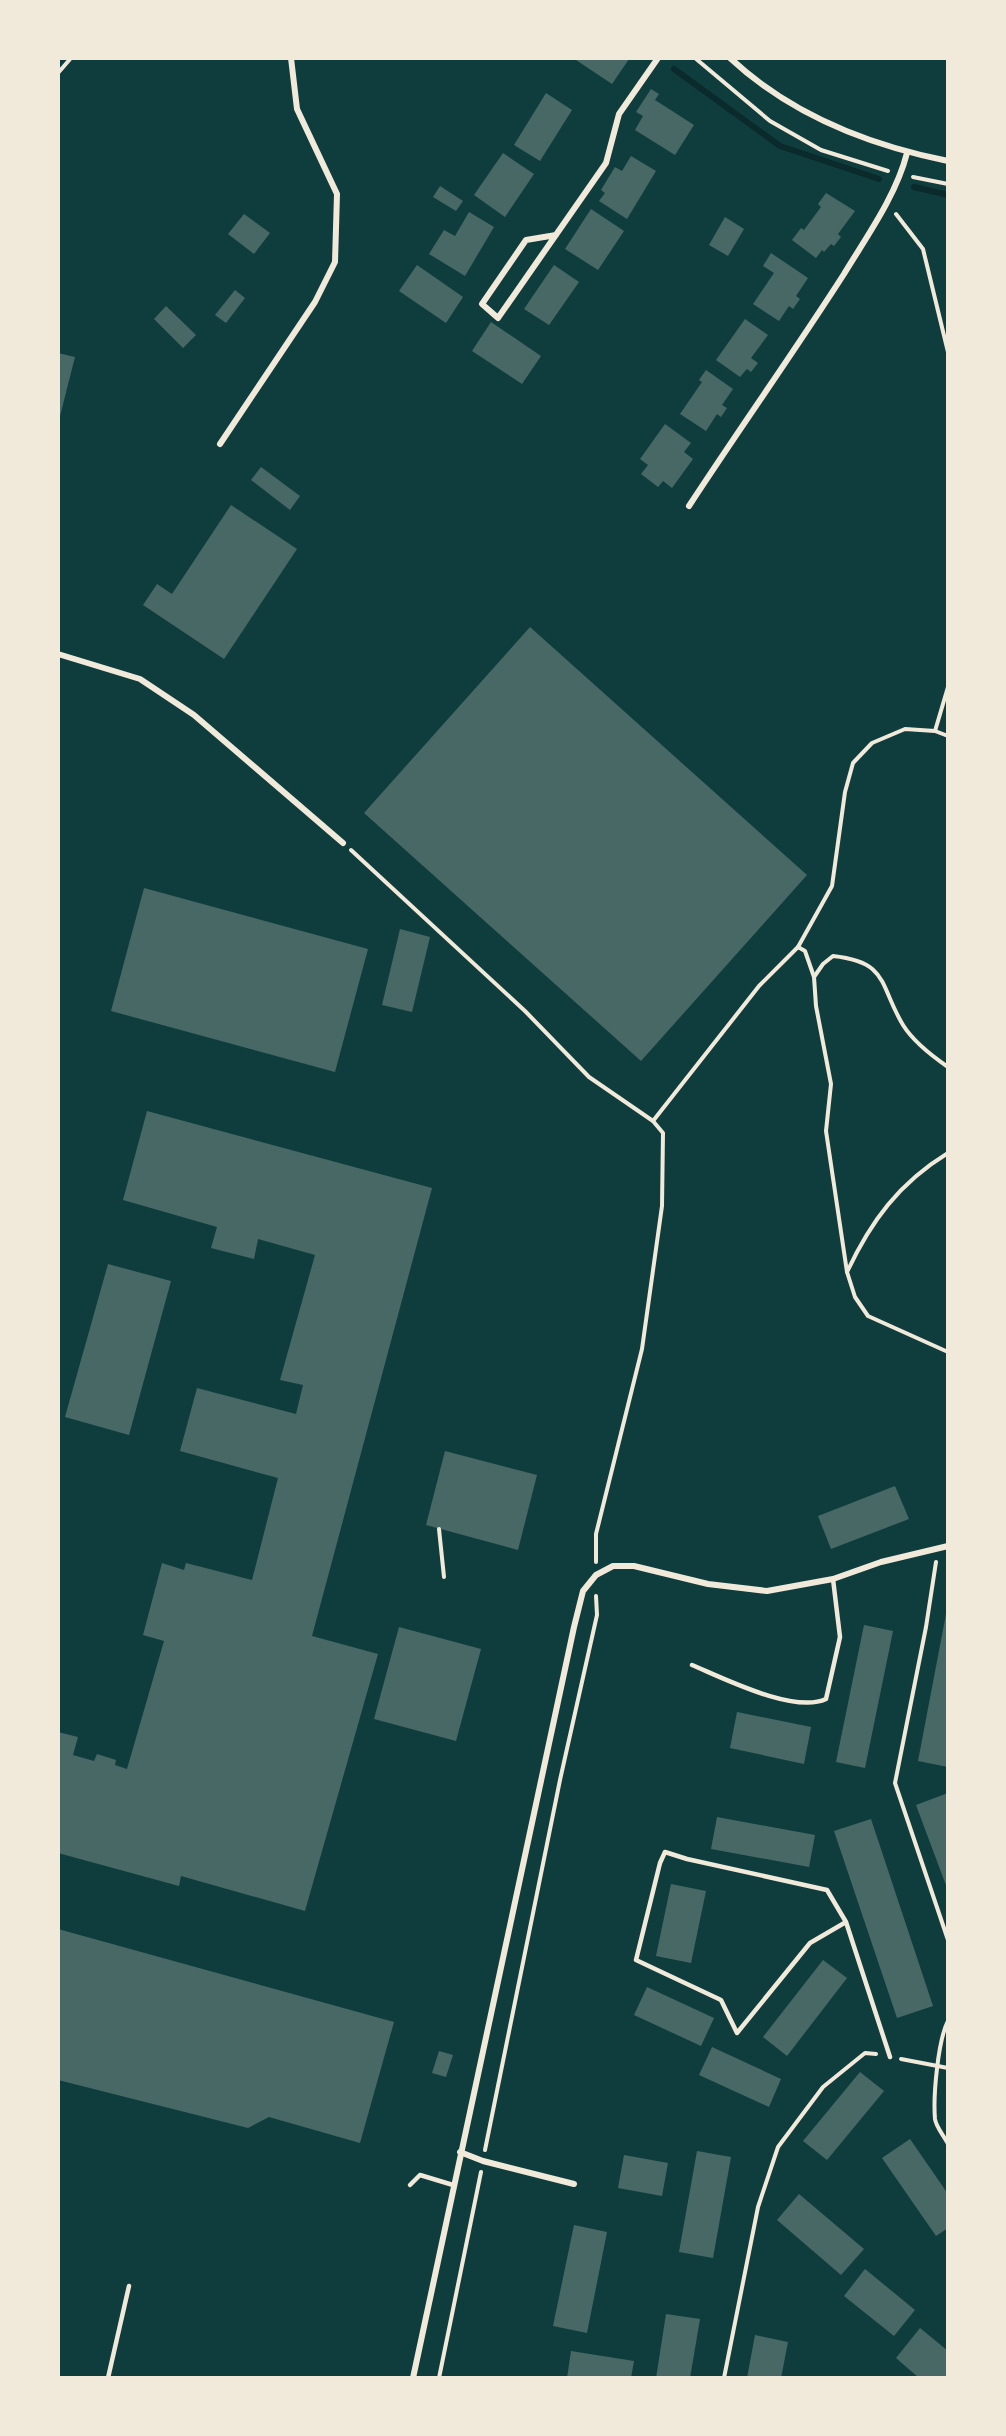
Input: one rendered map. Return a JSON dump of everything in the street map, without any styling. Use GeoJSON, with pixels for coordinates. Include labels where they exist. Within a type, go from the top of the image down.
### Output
{"type":"FeatureCollection","features":[{"type":"Feature","properties":{"kind":"street"},"geometry":{"type":"LineString","coordinates":[[220,444],[315,302],[335,262],[337,194],[297,109],[291,58]]}},
{"type":"Feature","properties":{"kind":"street"},"geometry":{"type":"LineString","coordinates":[[556,235],[526,240],[482,304],[498,318],[556,235],[606,163],[619,114],[658,58]]}},
{"type":"Feature","properties":{"kind":"street"},"geometry":{"type":"LineString","coordinates":[[730,58],[749,77],[809,116],[907,153],[948,161]]}},
{"type":"Feature","properties":{"kind":"street"},"geometry":{"type":"LineString","coordinates":[[689,506],[818,314],[902,175],[907,153]]}},
{"type":"Feature","properties":{"kind":"street"},"geometry":{"type":"LineString","coordinates":[[58,654],[140,679],[194,715],[344,843]]}},
{"type":"Feature","properties":{"kind":"street"},"geometry":{"type":"LineString","coordinates":[[413,2378],[577,1613],[584,1592],[596,1575],[613,1566],[634,1566],[708,1584],[767,1591],[834,1579],[881,1562],[948,1546]]}},
{"type":"Feature","properties":{"kind":"street"},"geometry":{"type":"LineString","coordinates":[[460,2152],[483,2161],[574,2184]]}},
{"type":"Feature","properties":{"kind":"lane"},"geometry":{"type":"LineString","coordinates":[[692,1665],[766,1696],[816,1704],[826,1699],[840,1637],[834,1579]]}},
{"type":"Feature","properties":{"kind":"lane"},"geometry":{"type":"LineString","coordinates":[[846,1922],[810,1943],[737,2033],[721,2000],[636,1960],[665,1851],[687,1860],[827,1890],[846,1922],[890,2057]]}},
{"type":"Feature","properties":{"kind":"lane"},"geometry":{"type":"LineString","coordinates":[[410,2185],[420,2175],[453,2185]]}},
{"type":"Feature","properties":{"kind":"lane"},"geometry":{"type":"LineString","coordinates":[[108,2378],[129,2286]]}},
{"type":"Feature","properties":{"kind":"path"},"geometry":{"type":"LineString","coordinates":[[58,73],[71,58]]}},
{"type":"Feature","properties":{"kind":"path"},"geometry":{"type":"LineString","coordinates":[[695,58],[770,122],[821,150],[902,175],[948,184]]}},
{"type":"Feature","properties":{"kind":"path"},"geometry":{"type":"LineString","coordinates":[[886,201],[923,249],[948,352]]}},
{"type":"Feature","properties":{"kind":"path"},"geometry":{"type":"LineString","coordinates":[[935,731],[948,687]]}},
{"type":"Feature","properties":{"kind":"path"},"geometry":{"type":"LineString","coordinates":[[653,1121],[759,986],[798,947],[832,886],[845,792],[853,763],[873,743],[905,729],[935,731],[948,736]]}},
{"type":"Feature","properties":{"kind":"path"},"geometry":{"type":"LineString","coordinates":[[344,843],[525,1011],[590,1077],[653,1121],[663,1133],[662,1206],[642,1349],[596,1534],[597,1615],[560,1780],[439,2378]]}},
{"type":"Feature","properties":{"kind":"path"},"geometry":{"type":"LineString","coordinates":[[798,947],[805,951],[814,977],[816,1006],[831,1084],[826,1131],[847,1272],[855,1298],[868,1316],[948,1352]]}},
{"type":"Feature","properties":{"kind":"path"},"geometry":{"type":"LineString","coordinates":[[814,977],[823,964],[833,956],[854,958],[875,969],[904,1027],[934,1057],[948,1067]]}},
{"type":"Feature","properties":{"kind":"path"},"geometry":{"type":"LineString","coordinates":[[847,1272],[863,1237],[894,1196],[934,1162],[948,1154]]}},
{"type":"Feature","properties":{"kind":"path"},"geometry":{"type":"LineString","coordinates":[[440,1529],[444,1577]]}},
{"type":"Feature","properties":{"kind":"path"},"geometry":{"type":"LineString","coordinates":[[938,1549],[926,1627],[895,1783],[948,1940]]}},
{"type":"Feature","properties":{"kind":"path"},"geometry":{"type":"LineString","coordinates":[[948,2020],[944,2028],[938,2066],[935,2121],[948,2144]]}},
{"type":"Feature","properties":{"kind":"path"},"geometry":{"type":"LineString","coordinates":[[724,2378],[758,2208],[778,2147],[823,2087],[865,2053],[948,2068]]}},
{"type":"Feature","properties":{"kind":"building"},"geometry":{"type":"Polygon","coordinates":[[[573,58],[627,58],[629,59],[612,84],[573,58]]]}},
{"type":"Feature","properties":{"kind":"building"},"geometry":{"type":"Polygon","coordinates":[[[651,89],[659,94],[655,100],[694,125],[675,155],[635,130],[643,116],[636,112],[651,89]]]}},
{"type":"Feature","properties":{"kind":"building"},"geometry":{"type":"Polygon","coordinates":[[[546,93],[572,110],[540,161],[514,145],[546,93]]]}},
{"type":"Feature","properties":{"kind":"building"},"geometry":{"type":"Polygon","coordinates":[[[503,153],[534,174],[505,217],[474,195],[503,153]]]}},
{"type":"Feature","properties":{"kind":"building"},"geometry":{"type":"Polygon","coordinates":[[[631,156],[656,171],[627,219],[599,201],[605,193],[601,190],[615,167],[622,171],[631,156]]]}},
{"type":"Feature","properties":{"kind":"building"},"geometry":{"type":"Polygon","coordinates":[[[440,186],[463,201],[456,211],[433,197],[440,186]]]}},
{"type":"Feature","properties":{"kind":"building"},"geometry":{"type":"Polygon","coordinates":[[[826,193],[855,211],[838,234],[841,237],[834,246],[831,244],[824,252],[822,250],[816,258],[792,240],[801,228],[804,230],[821,207],[818,204],[826,193]]]}},
{"type":"Feature","properties":{"kind":"building"},"geometry":{"type":"Polygon","coordinates":[[[591,209],[624,231],[598,270],[565,249],[591,209]]]}},
{"type":"Feature","properties":{"kind":"building"},"geometry":{"type":"Polygon","coordinates":[[[469,212],[494,227],[465,276],[429,254],[444,230],[455,236],[469,212]]]}},
{"type":"Feature","properties":{"kind":"building"},"geometry":{"type":"Polygon","coordinates":[[[244,214],[270,233],[254,254],[228,234],[244,214]]]}},
{"type":"Feature","properties":{"kind":"building"},"geometry":{"type":"Polygon","coordinates":[[[725,217],[744,229],[728,256],[709,245],[725,217]]]}},
{"type":"Feature","properties":{"kind":"building"},"geometry":{"type":"Polygon","coordinates":[[[771,253],[808,278],[796,296],[800,299],[793,309],[789,306],[779,321],[753,304],[774,273],[763,266],[771,253]]]}},
{"type":"Feature","properties":{"kind":"building"},"geometry":{"type":"Polygon","coordinates":[[[417,265],[463,297],[446,323],[399,291],[417,265]]]}},
{"type":"Feature","properties":{"kind":"building"},"geometry":{"type":"Polygon","coordinates":[[[554,265],[579,282],[549,325],[524,309],[554,265]]]}},
{"type":"Feature","properties":{"kind":"building"},"geometry":{"type":"Polygon","coordinates":[[[235,290],[245,298],[226,323],[215,315],[235,290]]]}},
{"type":"Feature","properties":{"kind":"building"},"geometry":{"type":"Polygon","coordinates":[[[166,306],[196,335],[183,348],[154,319],[166,306]]]}},
{"type":"Feature","properties":{"kind":"building"},"geometry":{"type":"Polygon","coordinates":[[[745,319],[768,335],[751,358],[758,363],[751,372],[747,369],[740,377],[716,360],[745,319]]]}},
{"type":"Feature","properties":{"kind":"building"},"geometry":{"type":"Polygon","coordinates":[[[491,322],[541,356],[522,384],[472,351],[491,322]]]}},
{"type":"Feature","properties":{"kind":"building"},"geometry":{"type":"Polygon","coordinates":[[[58,353],[75,357],[59,420],[58,420],[58,353]]]}},
{"type":"Feature","properties":{"kind":"building"},"geometry":{"type":"Polygon","coordinates":[[[706,370],[733,389],[722,405],[727,408],[721,417],[717,414],[706,431],[680,414],[702,382],[699,380],[706,370]]]}},
{"type":"Feature","properties":{"kind":"building"},"geometry":{"type":"Polygon","coordinates":[[[665,424],[691,443],[684,452],[693,459],[672,488],[663,481],[658,487],[641,474],[648,465],[640,459],[665,424]]]}},
{"type":"Feature","properties":{"kind":"building"},"geometry":{"type":"Polygon","coordinates":[[[261,467],[300,496],[290,510],[251,480],[261,467]]]}},
{"type":"Feature","properties":{"kind":"building"},"geometry":{"type":"Polygon","coordinates":[[[231,505],[297,549],[224,659],[143,605],[157,584],[172,594],[231,505]]]}},
{"type":"Feature","properties":{"kind":"building"},"geometry":{"type":"Polygon","coordinates":[[[530,627],[807,875],[641,1061],[364,813],[530,627]]]}},
{"type":"Feature","properties":{"kind":"building"},"geometry":{"type":"Polygon","coordinates":[[[144,888],[368,949],[335,1072],[111,1011],[144,888]]]}},
{"type":"Feature","properties":{"kind":"building"},"geometry":{"type":"Polygon","coordinates":[[[400,929],[430,937],[412,1012],[382,1005],[400,929]]]}},
{"type":"Feature","properties":{"kind":"building"},"geometry":{"type":"Polygon","coordinates":[[[147,1111],[432,1188],[312,1636],[378,1654],[305,1911],[181,1876],[179,1886],[58,1853],[58,1732],[78,1737],[73,1755],[94,1761],[97,1754],[116,1760],[115,1765],[127,1769],[164,1641],[143,1635],[162,1563],[184,1570],[186,1563],[252,1580],[278,1478],[180,1451],[197,1388],[296,1414],[303,1385],[280,1380],[315,1255],[258,1239],[254,1259],[211,1248],[217,1227],[123,1200],[147,1111]]]}},
{"type":"Feature","properties":{"kind":"building"},"geometry":{"type":"Polygon","coordinates":[[[108,1264],[171,1281],[129,1435],[65,1417],[108,1264]]]}},
{"type":"Feature","properties":{"kind":"building"},"geometry":{"type":"Polygon","coordinates":[[[445,1451],[537,1475],[518,1550],[426,1525],[445,1451]]]}},
{"type":"Feature","properties":{"kind":"building"},"geometry":{"type":"Polygon","coordinates":[[[895,1486],[909,1519],[831,1549],[818,1516],[895,1486]]]}},
{"type":"Feature","properties":{"kind":"building"},"geometry":{"type":"Polygon","coordinates":[[[946,1614],[948,1614],[948,1767],[918,1761],[946,1614]]]}},
{"type":"Feature","properties":{"kind":"building"},"geometry":{"type":"Polygon","coordinates":[[[864,1625],[893,1631],[865,1768],[836,1762],[864,1625]]]}},
{"type":"Feature","properties":{"kind":"building"},"geometry":{"type":"Polygon","coordinates":[[[399,1627],[481,1649],[456,1741],[374,1719],[399,1627]]]}},
{"type":"Feature","properties":{"kind":"building"},"geometry":{"type":"Polygon","coordinates":[[[737,1712],[811,1727],[804,1764],[730,1748],[737,1712]]]}},
{"type":"Feature","properties":{"kind":"building"},"geometry":{"type":"Polygon","coordinates":[[[948,1793],[948,1888],[947,1888],[916,1805],[948,1793]]]}},
{"type":"Feature","properties":{"kind":"building"},"geometry":{"type":"Polygon","coordinates":[[[717,1817],[815,1835],[809,1867],[711,1849],[717,1817]]]}},
{"type":"Feature","properties":{"kind":"building"},"geometry":{"type":"Polygon","coordinates":[[[871,1819],[933,2006],[897,2018],[834,1831],[871,1819]]]}},
{"type":"Feature","properties":{"kind":"building"},"geometry":{"type":"Polygon","coordinates":[[[671,1884],[706,1891],[691,1963],[656,1956],[671,1884]]]}},
{"type":"Feature","properties":{"kind":"building"},"geometry":{"type":"Polygon","coordinates":[[[58,1929],[394,2022],[360,2143],[269,2117],[248,2128],[58,2080],[58,1929]]]}},
{"type":"Feature","properties":{"kind":"building"},"geometry":{"type":"Polygon","coordinates":[[[823,1960],[847,1978],[787,2056],[763,2037],[823,1960]]]}},
{"type":"Feature","properties":{"kind":"building"},"geometry":{"type":"Polygon","coordinates":[[[647,1987],[714,2018],[701,2046],[634,2015],[647,1987]]]}},
{"type":"Feature","properties":{"kind":"building"},"geometry":{"type":"Polygon","coordinates":[[[712,2047],[781,2079],[769,2107],[699,2075],[712,2047]]]}},
{"type":"Feature","properties":{"kind":"building"},"geometry":{"type":"Polygon","coordinates":[[[439,2051],[453,2055],[446,2077],[432,2073],[439,2051]]]}},
{"type":"Feature","properties":{"kind":"building"},"geometry":{"type":"Polygon","coordinates":[[[860,2072],[884,2091],[827,2160],[803,2141],[860,2072]]]}},
{"type":"Feature","properties":{"kind":"building"},"geometry":{"type":"Polygon","coordinates":[[[910,2139],[948,2194],[948,2228],[936,2236],[882,2158],[910,2139]]]}},
{"type":"Feature","properties":{"kind":"building"},"geometry":{"type":"Polygon","coordinates":[[[697,2151],[731,2157],[713,2258],[679,2252],[697,2151]]]}},
{"type":"Feature","properties":{"kind":"building"},"geometry":{"type":"Polygon","coordinates":[[[624,2155],[668,2163],[662,2196],[618,2188],[624,2155]]]}},
{"type":"Feature","properties":{"kind":"building"},"geometry":{"type":"Polygon","coordinates":[[[799,2194],[864,2249],[841,2275],[777,2220],[799,2194]]]}},
{"type":"Feature","properties":{"kind":"building"},"geometry":{"type":"Polygon","coordinates":[[[574,2225],[607,2232],[587,2333],[553,2326],[574,2225]]]}},
{"type":"Feature","properties":{"kind":"building"},"geometry":{"type":"Polygon","coordinates":[[[865,2269],[915,2310],[894,2336],[844,2296],[865,2269]]]}},
{"type":"Feature","properties":{"kind":"building"},"geometry":{"type":"Polygon","coordinates":[[[666,2314],[700,2319],[690,2378],[656,2378],[666,2314]]]}},
{"type":"Feature","properties":{"kind":"building"},"geometry":{"type":"Polygon","coordinates":[[[920,2328],[948,2351],[948,2378],[919,2378],[896,2358],[920,2328]]]}},
{"type":"Feature","properties":{"kind":"building"},"geometry":{"type":"Polygon","coordinates":[[[755,2335],[788,2342],[781,2378],[747,2378],[755,2335]]]}},
{"type":"Feature","properties":{"kind":"building"},"geometry":{"type":"Polygon","coordinates":[[[571,2351],[634,2361],[631,2378],[567,2378],[571,2351]]]}},
{"type":"Feature","properties":{"kind":"waterway"},"geometry":{"type":"LineString","coordinates":[[674,69],[780,146],[879,179]]}},
{"type":"Feature","properties":{"kind":"waterway"},"geometry":{"type":"LineString","coordinates":[[914,187],[948,195]]}}]}
